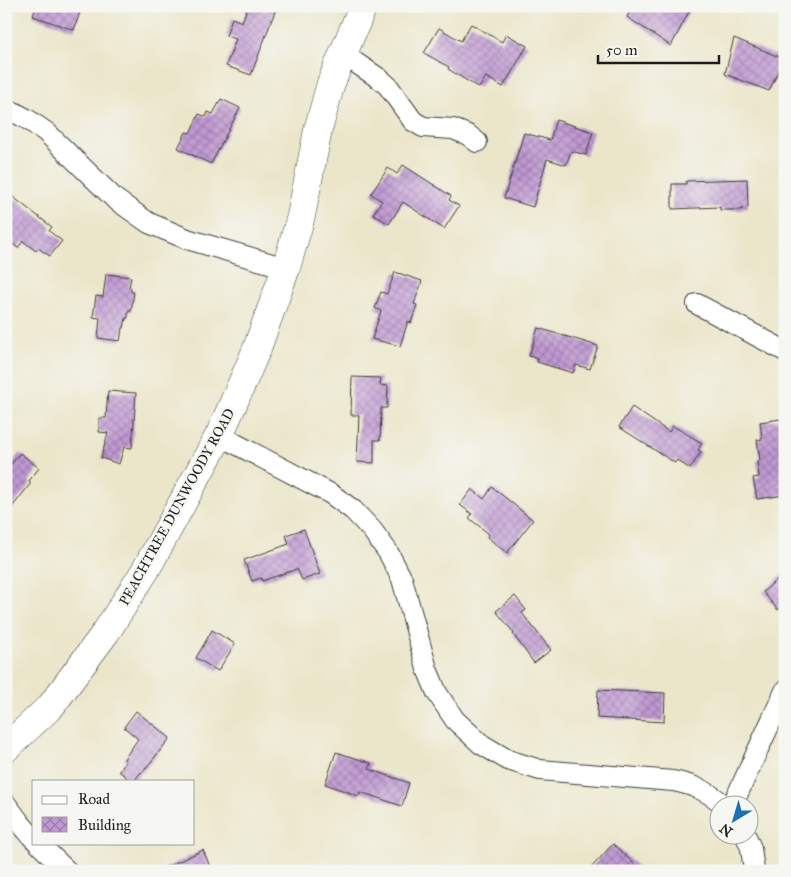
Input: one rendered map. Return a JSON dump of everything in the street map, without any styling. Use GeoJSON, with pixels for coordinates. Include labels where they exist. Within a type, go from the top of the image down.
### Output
{"type":"FeatureCollection","features":[{"type":"Feature","properties":{"kind":"main road","name":"PEACHTREE DUNWOODY ROAD"},"geometry":{"type":"LineString","coordinates":[[6,748],[51,706],[106,632],[145,571],[220,434],[256,352],[286,268],[301,216],[318,130],[332,83],[363,6]]}},
{"type":"Feature","properties":{"kind":"street"},"geometry":{"type":"LineString","coordinates":[[344,55],[388,86],[413,121],[423,127],[453,129],[468,135],[477,142]]}},
{"type":"Feature","properties":{"kind":"street"},"geometry":{"type":"LineString","coordinates":[[6,108],[27,118],[46,132],[115,199],[149,223],[187,239],[286,268]]}},
{"type":"Feature","properties":{"kind":"street"},"geometry":{"type":"LineString","coordinates":[[697,304],[785,351]]}},
{"type":"Feature","properties":{"kind":"street"},"geometry":{"type":"LineString","coordinates":[[220,434],[331,494],[353,510],[372,530],[388,552],[402,579],[427,669],[437,692],[455,720],[481,744],[508,760],[540,770],[673,781],[686,783],[711,794]]}},
{"type":"Feature","properties":{"kind":"street"},"geometry":{"type":"LineString","coordinates":[[738,794],[785,691]]}},
{"type":"Feature","properties":{"kind":"street"},"geometry":{"type":"LineString","coordinates":[[6,804],[32,837]]}},
{"type":"Feature","properties":{"kind":"street"},"geometry":{"type":"LineString","coordinates":[[39,844],[67,871]]}},
{"type":"Feature","properties":{"kind":"street"},"geometry":{"type":"LineString","coordinates":[[749,844],[754,871]]}},
{"type":"Feature","properties":{"kind":"building"},"geometry":{"type":"Polygon","coordinates":[[[36,6],[82,6],[74,30],[33,16],[36,6]]]}},
{"type":"Feature","properties":{"kind":"building"},"geometry":{"type":"Polygon","coordinates":[[[248,6],[277,6],[251,75],[226,66],[236,39],[226,36],[232,18],[242,22],[248,6]]]}},
{"type":"Feature","properties":{"kind":"building"},"geometry":{"type":"Polygon","coordinates":[[[633,6],[692,6],[671,46],[627,17],[633,6]]]}},
{"type":"Feature","properties":{"kind":"building"},"geometry":{"type":"Polygon","coordinates":[[[471,24],[502,42],[506,34],[527,46],[503,87],[486,77],[479,88],[448,69],[449,67],[424,53],[439,28],[461,41],[471,24]]]}},
{"type":"Feature","properties":{"kind":"building"},"geometry":{"type":"Polygon","coordinates":[[[734,38],[784,59],[769,91],[725,74],[734,38]]]}},
{"type":"Feature","properties":{"kind":"building"},"geometry":{"type":"Polygon","coordinates":[[[221,99],[240,108],[211,164],[178,148],[186,132],[190,133],[199,114],[206,117],[208,112],[213,114],[221,99]]]}},
{"type":"Feature","properties":{"kind":"building"},"geometry":{"type":"Polygon","coordinates":[[[556,120],[593,132],[586,155],[571,151],[566,165],[547,159],[533,207],[504,198],[524,133],[550,140],[556,120]]]}},
{"type":"Feature","properties":{"kind":"building"},"geometry":{"type":"Polygon","coordinates":[[[403,165],[451,196],[449,200],[459,206],[444,229],[403,202],[389,224],[373,214],[382,201],[371,194],[388,168],[397,174],[403,165]]]}},
{"type":"Feature","properties":{"kind":"building"},"geometry":{"type":"Polygon","coordinates":[[[747,179],[748,207],[742,208],[742,210],[720,210],[720,207],[672,209],[672,184],[686,184],[686,181],[747,179]]]}},
{"type":"Feature","properties":{"kind":"building"},"geometry":{"type":"Polygon","coordinates":[[[13,197],[52,227],[49,231],[62,241],[50,256],[38,248],[36,251],[23,241],[18,248],[6,239],[6,206],[13,197]]]}},
{"type":"Feature","properties":{"kind":"building"},"geometry":{"type":"Polygon","coordinates":[[[395,272],[422,281],[414,304],[417,305],[411,323],[408,321],[400,346],[372,339],[381,311],[375,308],[381,292],[387,294],[395,272]]]}},
{"type":"Feature","properties":{"kind":"building"},"geometry":{"type":"Polygon","coordinates":[[[106,274],[131,277],[129,287],[131,292],[134,292],[131,311],[128,311],[128,318],[126,318],[124,328],[122,329],[120,341],[98,338],[100,318],[93,317],[96,296],[103,297],[106,274]]]}},
{"type":"Feature","properties":{"kind":"building"},"geometry":{"type":"Polygon","coordinates":[[[538,328],[598,346],[590,369],[576,365],[573,373],[537,362],[538,359],[529,356],[538,328]]]}},
{"type":"Feature","properties":{"kind":"building"},"geometry":{"type":"Polygon","coordinates":[[[352,377],[381,378],[380,385],[388,386],[387,408],[381,408],[380,440],[374,440],[374,463],[357,462],[359,415],[351,415],[352,377]]]}},
{"type":"Feature","properties":{"kind":"building"},"geometry":{"type":"Polygon","coordinates":[[[108,391],[136,393],[132,448],[124,447],[119,464],[101,458],[108,433],[99,432],[99,418],[106,418],[108,391]]]}},
{"type":"Feature","properties":{"kind":"building"},"geometry":{"type":"Polygon","coordinates":[[[632,407],[669,432],[673,426],[702,443],[698,450],[701,452],[690,469],[677,460],[675,463],[619,427],[632,407]]]}},
{"type":"Feature","properties":{"kind":"building"},"geometry":{"type":"Polygon","coordinates":[[[781,419],[785,444],[785,495],[757,499],[753,478],[759,477],[757,461],[760,460],[757,440],[762,439],[760,422],[781,419]]]}},
{"type":"Feature","properties":{"kind":"building"},"geometry":{"type":"Polygon","coordinates":[[[20,453],[39,468],[29,481],[31,483],[6,515],[6,470],[20,453]]]}},
{"type":"Feature","properties":{"kind":"building"},"geometry":{"type":"Polygon","coordinates":[[[492,487],[533,520],[507,553],[487,537],[489,534],[469,518],[472,514],[460,505],[472,489],[484,499],[492,487]]]}},
{"type":"Feature","properties":{"kind":"building"},"geometry":{"type":"Polygon","coordinates":[[[304,529],[320,574],[302,580],[297,569],[262,581],[261,578],[252,581],[244,560],[289,544],[286,535],[304,529]]]}},
{"type":"Feature","properties":{"kind":"building"},"geometry":{"type":"Polygon","coordinates":[[[785,572],[785,604],[778,610],[763,592],[785,572]]]}},
{"type":"Feature","properties":{"kind":"building"},"geometry":{"type":"Polygon","coordinates":[[[515,596],[526,610],[522,613],[551,650],[534,663],[514,633],[496,611],[515,596]]]}},
{"type":"Feature","properties":{"kind":"building"},"geometry":{"type":"Polygon","coordinates":[[[212,630],[235,644],[218,671],[196,658],[212,630]]]}},
{"type":"Feature","properties":{"kind":"building"},"geometry":{"type":"Polygon","coordinates":[[[598,690],[665,693],[664,722],[597,718],[598,690]]]}},
{"type":"Feature","properties":{"kind":"building"},"geometry":{"type":"Polygon","coordinates":[[[136,711],[170,738],[135,780],[130,780],[119,771],[126,762],[124,759],[138,739],[124,727],[136,711]]]}},
{"type":"Feature","properties":{"kind":"building"},"geometry":{"type":"Polygon","coordinates":[[[336,752],[371,763],[369,769],[409,783],[402,806],[360,792],[359,796],[325,784],[336,752]]]}},
{"type":"Feature","properties":{"kind":"building"},"geometry":{"type":"Polygon","coordinates":[[[613,844],[642,871],[588,871],[613,844]]]}},
{"type":"Feature","properties":{"kind":"building"},"geometry":{"type":"Polygon","coordinates":[[[203,850],[212,871],[158,871],[203,850]]]}}]}
